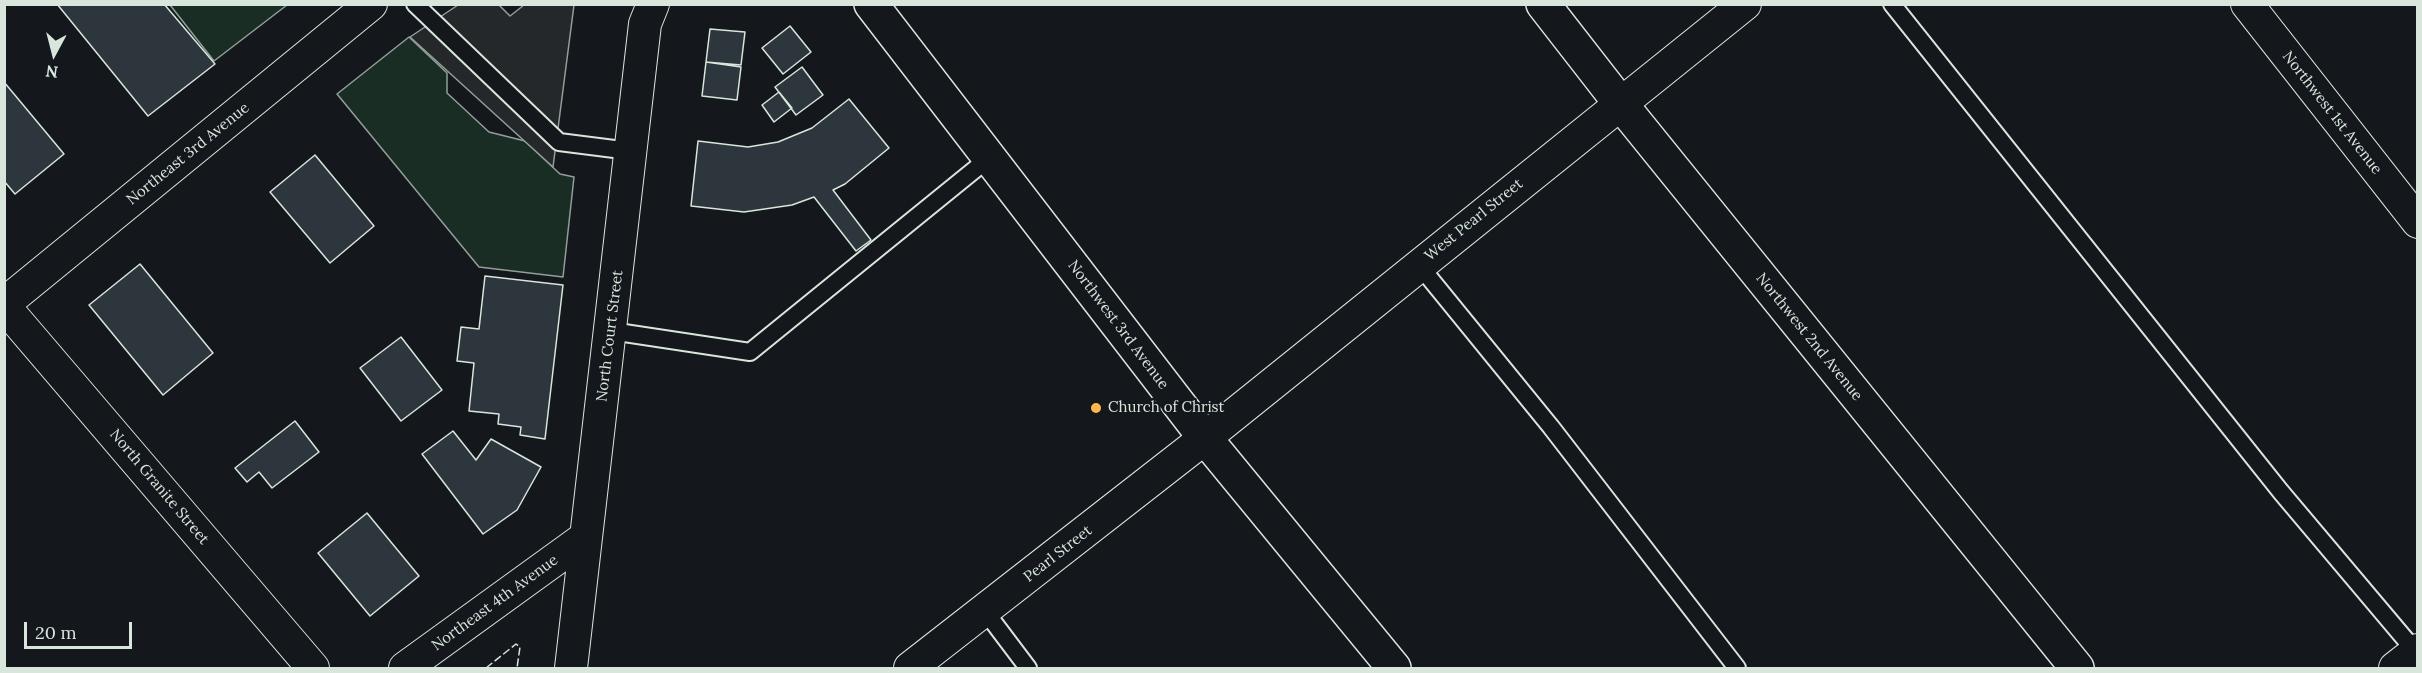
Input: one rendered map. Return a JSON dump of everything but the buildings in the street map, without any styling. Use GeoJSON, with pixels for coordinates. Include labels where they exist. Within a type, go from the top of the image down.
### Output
{"type":"FeatureCollection","features":[{"type":"Feature","properties":{"kind":"main road","name":"Northwest 3rd Avenue"},"geometry":{"type":"LineString","coordinates":[[871,4],[1205,438],[1394,669]]}},
{"type":"Feature","properties":{"kind":"main road","name":"Northwest 2nd Avenue"},"geometry":{"type":"LineString","coordinates":[[1543,4],[1620,103],[2076,669]]}},
{"type":"Feature","properties":{"kind":"street","name":"Northeast 3rd Avenue"},"geometry":{"type":"LineString","coordinates":[[4,305],[371,4]]}},
{"type":"Feature","properties":{"kind":"street","name":"West Pearl Street"},"geometry":{"type":"LineString","coordinates":[[1205,438],[1745,4]]}},
{"type":"Feature","properties":{"kind":"street","name":"Northwest 1st Avenue"},"geometry":{"type":"LineString","coordinates":[[2247,4],[2418,222]]}},
{"type":"Feature","properties":{"kind":"street"},"geometry":{"type":"LineString","coordinates":[[2276,40],[2280,4]]}},
{"type":"Feature","properties":{"kind":"street","name":"North Court Street"},"geometry":{"type":"LineString","coordinates":[[571,669],[647,11]]}},
{"type":"Feature","properties":{"kind":"street","name":"North Granite Street"},"geometry":{"type":"LineString","coordinates":[[4,305],[313,669]]}},
{"type":"Feature","properties":{"kind":"street","name":"Pearl Street"},"geometry":{"type":"LineString","coordinates":[[910,669],[1205,438]]}},
{"type":"Feature","properties":{"kind":"street","name":"Northeast 4th Avenue"},"geometry":{"type":"LineString","coordinates":[[405,669],[586,537]]}},
{"type":"Feature","properties":{"kind":"lane"},"geometry":{"type":"LineString","coordinates":[[415,4],[559,142],[630,151]]}},
{"type":"Feature","properties":{"kind":"lane"},"geometry":{"type":"LineString","coordinates":[[1892,4],[2410,657]]}},
{"type":"Feature","properties":{"kind":"lane"},"geometry":{"type":"LineString","coordinates":[[611,332],[750,352],[989,158]]}},
{"type":"Feature","properties":{"kind":"lane"},"geometry":{"type":"LineString","coordinates":[[1419,265],[1551,427],[1737,669]]}},
{"type":"Feature","properties":{"kind":"lane"},"geometry":{"type":"LineString","coordinates":[[985,611],[1028,669]]}},
{"type":"Feature","properties":{"kind":"green space"},"geometry":{"type":"Polygon","coordinates":[[[170,5],[287,5],[214,61],[170,5]]]}},
{"type":"Feature","properties":{"kind":"green space"},"geometry":{"type":"Polygon","coordinates":[[[409,37],[447,73],[447,93],[489,132],[525,141],[560,174],[574,177],[563,277],[479,267],[337,94],[409,37]]]}},
{"type":"Feature","properties":{"kind":"shaded area"},"geometry":{"type":"Polygon","coordinates":[[[458,5],[499,5],[510,16],[524,5],[574,5],[553,167],[410,37],[458,5]]]}},
{"type":"Feature","properties":{"kind":"fence"},"geometry":{"type":"LineString","coordinates":[[486,668],[516,644],[520,647],[517,668]]}},
{"type":"Feature","properties":{"kind":"place","name":"Church of Christ"},"geometry":{"type":"Point","coordinates":[1096,408]}}]}
